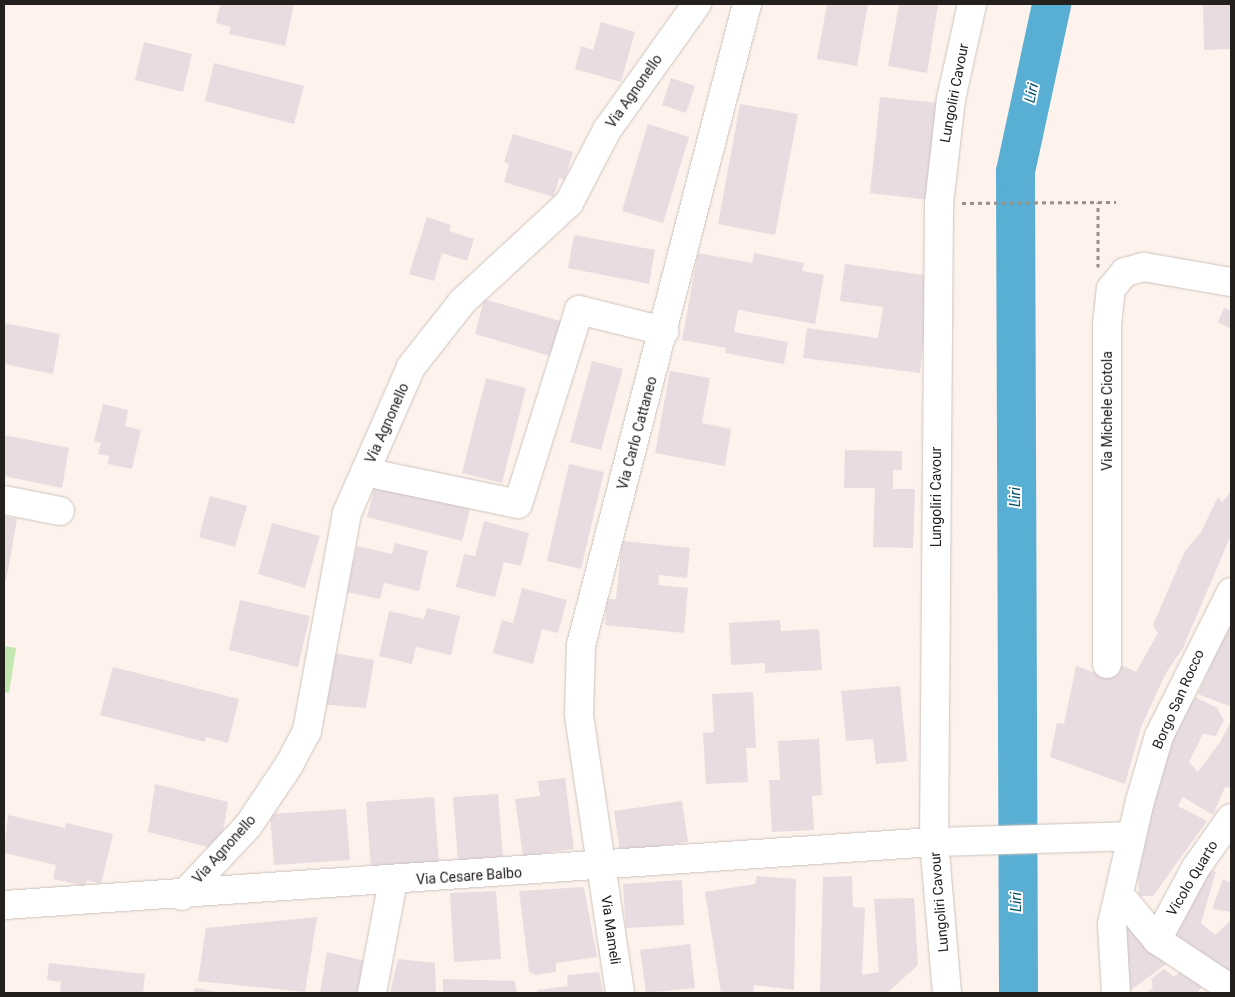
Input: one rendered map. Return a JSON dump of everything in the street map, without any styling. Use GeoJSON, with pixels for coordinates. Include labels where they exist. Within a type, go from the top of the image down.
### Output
{"type":"FeatureCollection","features":[{"type":"Feature","properties":{"kind":"street","name":"Via Agnonello"},"geometry":{"type":"LineString","coordinates":[[182,896],[248,826],[289,765],[307,731],[347,513],[411,367],[463,301],[570,203],[607,130],[697,4]]}},
{"type":"Feature","properties":{"kind":"street","name":"Via Carlo Cattaneo"},"geometry":{"type":"LineString","coordinates":[[602,866],[579,714],[581,645],[664,331],[747,4]]}},
{"type":"Feature","properties":{"kind":"street","name":"Lungoliri Cavour"},"geometry":{"type":"LineString","coordinates":[[947,993],[934,842],[938,204],[951,99],[972,4]]}},
{"type":"Feature","properties":{"kind":"street","name":"Via Michele Ciotola"},"geometry":{"type":"LineString","coordinates":[[1107,664],[1107,325],[1111,289],[1125,272],[1144,267],[1231,282]]}},
{"type":"Feature","properties":{"kind":"street"},"geometry":{"type":"LineString","coordinates":[[365,472],[518,504],[579,310],[664,331]]}},
{"type":"Feature","properties":{"kind":"street"},"geometry":{"type":"LineString","coordinates":[[4,500],[60,512]]}},
{"type":"Feature","properties":{"kind":"street","name":"Borgo San Rocco"},"geometry":{"type":"LineString","coordinates":[[1116,993],[1112,924],[1134,823],[1159,736],[1231,592]]}},
{"type":"Feature","properties":{"kind":"street","name":"Vicolo Quarto"},"geometry":{"type":"LineString","coordinates":[[1157,940],[1195,869],[1231,818]]}},
{"type":"Feature","properties":{"kind":"street","name":"Via Cesare Balbo"},"geometry":{"type":"LineString","coordinates":[[4,905],[182,896],[934,842],[1076,835],[1134,823]]}},
{"type":"Feature","properties":{"kind":"street","name":"Via Mameli"},"geometry":{"type":"LineString","coordinates":[[602,866],[620,993]]}},
{"type":"Feature","properties":{"kind":"street"},"geometry":{"type":"LineString","coordinates":[[372,993],[393,881]]}},
{"type":"Feature","properties":{"kind":"street"},"geometry":{"type":"LineString","coordinates":[[1119,894],[1157,940],[1231,989]]}},
{"type":"Feature","properties":{"kind":"path"},"geometry":{"type":"LineString","coordinates":[[958,203],[1116,202]]}},
{"type":"Feature","properties":{"kind":"green space"},"geometry":{"type":"Polygon","coordinates":[[[4,646],[16,648],[9,693],[4,692],[4,646]]]}},
{"type":"Feature","properties":{"kind":"building"},"geometry":{"type":"Polygon","coordinates":[[[220,4],[294,4],[285,46],[229,34],[231,27],[216,23],[220,4]]]}},
{"type":"Feature","properties":{"kind":"building"},"geometry":{"type":"Polygon","coordinates":[[[827,4],[868,4],[857,66],[817,59],[827,4]]]}},
{"type":"Feature","properties":{"kind":"building"},"geometry":{"type":"Polygon","coordinates":[[[899,4],[938,5],[927,73],[888,66],[899,4]]]}},
{"type":"Feature","properties":{"kind":"building"},"geometry":{"type":"Polygon","coordinates":[[[1203,5],[1231,5],[1231,49],[1204,50],[1203,5]]]}},
{"type":"Feature","properties":{"kind":"building"},"geometry":{"type":"Polygon","coordinates":[[[601,22],[635,32],[621,82],[575,69],[581,46],[593,50],[601,22]]]}},
{"type":"Feature","properties":{"kind":"building"},"geometry":{"type":"Polygon","coordinates":[[[144,42],[192,54],[183,92],[135,80],[144,42]]]}},
{"type":"Feature","properties":{"kind":"building"},"geometry":{"type":"Polygon","coordinates":[[[214,63],[304,86],[294,124],[205,101],[214,63]]]}},
{"type":"Feature","properties":{"kind":"building"},"geometry":{"type":"Polygon","coordinates":[[[671,78],[695,86],[686,113],[662,105],[671,78]]]}},
{"type":"Feature","properties":{"kind":"building"},"geometry":{"type":"Polygon","coordinates":[[[880,97],[939,103],[929,200],[870,193],[880,97]]]}},
{"type":"Feature","properties":{"kind":"building"},"geometry":{"type":"Polygon","coordinates":[[[740,104],[798,114],[775,235],[718,224],[740,104]]]}},
{"type":"Feature","properties":{"kind":"building"},"geometry":{"type":"Polygon","coordinates":[[[648,124],[689,137],[663,223],[622,211],[648,124]]]}},
{"type":"Feature","properties":{"kind":"building"},"geometry":{"type":"Polygon","coordinates":[[[513,134],[573,152],[565,179],[559,178],[554,197],[504,182],[509,164],[504,162],[513,134]]]}},
{"type":"Feature","properties":{"kind":"building"},"geometry":{"type":"Polygon","coordinates":[[[427,217],[451,225],[449,231],[474,239],[467,261],[442,253],[434,281],[409,274],[427,217]]]}},
{"type":"Feature","properties":{"kind":"building"},"geometry":{"type":"Polygon","coordinates":[[[574,235],[655,250],[649,284],[568,268],[574,235]]]}},
{"type":"Feature","properties":{"kind":"building"},"geometry":{"type":"Polygon","coordinates":[[[698,253],[752,263],[754,253],[804,263],[802,271],[824,275],[815,324],[738,310],[734,332],[788,342],[784,364],[725,353],[726,348],[682,340],[698,253]]]}},
{"type":"Feature","properties":{"kind":"building"},"geometry":{"type":"Polygon","coordinates":[[[845,264],[930,276],[920,373],[803,358],[807,328],[878,338],[883,307],[840,301],[845,264]]]}},
{"type":"Feature","properties":{"kind":"building"},"geometry":{"type":"Polygon","coordinates":[[[484,299],[567,323],[557,358],[475,334],[484,299]]]}},
{"type":"Feature","properties":{"kind":"building"},"geometry":{"type":"Polygon","coordinates":[[[1224,308],[1231,311],[1231,329],[1218,322],[1224,308]]]}},
{"type":"Feature","properties":{"kind":"building"},"geometry":{"type":"Polygon","coordinates":[[[4,323],[60,334],[53,374],[4,364],[4,323]]]}},
{"type":"Feature","properties":{"kind":"building"},"geometry":{"type":"Polygon","coordinates":[[[592,361],[623,369],[601,450],[570,442],[592,361]]]}},
{"type":"Feature","properties":{"kind":"building"},"geometry":{"type":"Polygon","coordinates":[[[670,371],[710,378],[702,423],[731,429],[725,466],[655,453],[670,371]]]}},
{"type":"Feature","properties":{"kind":"building"},"geometry":{"type":"Polygon","coordinates":[[[486,378],[526,388],[502,483],[462,473],[486,378]]]}},
{"type":"Feature","properties":{"kind":"building"},"geometry":{"type":"Polygon","coordinates":[[[103,404],[128,410],[125,426],[141,430],[132,469],[108,464],[109,456],[98,454],[101,443],[94,441],[103,404]]]}},
{"type":"Feature","properties":{"kind":"building"},"geometry":{"type":"Polygon","coordinates":[[[4,435],[69,448],[62,488],[4,476],[4,435]]]}},
{"type":"Feature","properties":{"kind":"building"},"geometry":{"type":"Polygon","coordinates":[[[845,450],[902,451],[902,470],[893,470],[893,489],[915,489],[913,548],[873,547],[875,488],[844,488],[845,450]]]}},
{"type":"Feature","properties":{"kind":"building"},"geometry":{"type":"Polygon","coordinates":[[[569,464],[604,472],[581,569],[547,561],[569,464]]]}},
{"type":"Feature","properties":{"kind":"building"},"geometry":{"type":"Polygon","coordinates":[[[375,485],[470,509],[462,541],[367,517],[375,485]]]}},
{"type":"Feature","properties":{"kind":"building"},"geometry":{"type":"Polygon","coordinates":[[[1231,492],[1231,535],[1183,648],[1166,673],[1141,727],[1125,784],[1050,757],[1057,723],[1064,724],[1076,666],[1110,678],[1121,665],[1136,672],[1158,633],[1153,625],[1185,551],[1201,532],[1218,497],[1222,502],[1231,492]]]}},
{"type":"Feature","properties":{"kind":"building"},"geometry":{"type":"Polygon","coordinates":[[[210,496],[247,506],[235,547],[199,537],[210,496]]]}},
{"type":"Feature","properties":{"kind":"building"},"geometry":{"type":"Polygon","coordinates":[[[4,516],[17,519],[6,581],[4,581],[4,516]]]}},
{"type":"Feature","properties":{"kind":"building"},"geometry":{"type":"Polygon","coordinates":[[[484,521],[529,533],[521,566],[504,562],[495,597],[456,587],[464,554],[475,556],[484,521]]]}},
{"type":"Feature","properties":{"kind":"building"},"geometry":{"type":"Polygon","coordinates":[[[272,523],[320,536],[305,588],[258,574],[272,523]]]}},
{"type":"Feature","properties":{"kind":"building"},"geometry":{"type":"Polygon","coordinates":[[[622,541],[690,548],[687,578],[659,575],[658,585],[688,588],[684,633],[605,625],[607,599],[616,599],[622,541]]]}},
{"type":"Feature","properties":{"kind":"building"},"geometry":{"type":"Polygon","coordinates":[[[395,543],[428,551],[419,591],[384,583],[380,599],[346,592],[357,546],[392,554],[395,543]]]}},
{"type":"Feature","properties":{"kind":"building"},"geometry":{"type":"Polygon","coordinates":[[[522,588],[567,600],[558,633],[542,629],[533,664],[493,653],[502,620],[513,623],[522,588]]]}},
{"type":"Feature","properties":{"kind":"building"},"geometry":{"type":"Polygon","coordinates":[[[240,600],[310,616],[298,667],[229,650],[240,600]]]}},
{"type":"Feature","properties":{"kind":"building"},"geometry":{"type":"Polygon","coordinates":[[[427,608],[460,616],[451,655],[416,647],[412,664],[379,656],[389,611],[424,619],[427,608]]]}},
{"type":"Feature","properties":{"kind":"building"},"geometry":{"type":"Polygon","coordinates":[[[1231,618],[1231,707],[1198,694],[1231,618]]]}},
{"type":"Feature","properties":{"kind":"building"},"geometry":{"type":"Polygon","coordinates":[[[780,620],[781,631],[819,629],[822,670],[765,673],[765,663],[731,665],[729,623],[780,620]]]}},
{"type":"Feature","properties":{"kind":"building"},"geometry":{"type":"Polygon","coordinates":[[[328,652],[374,660],[366,708],[320,704],[328,652]]]}},
{"type":"Feature","properties":{"kind":"building"},"geometry":{"type":"Polygon","coordinates":[[[113,667],[239,699],[228,743],[206,737],[205,742],[100,715],[113,667]]]}},
{"type":"Feature","properties":{"kind":"building"},"geometry":{"type":"Polygon","coordinates":[[[900,686],[907,761],[876,764],[873,739],[846,741],[841,691],[900,686]]]}},
{"type":"Feature","properties":{"kind":"building"},"geometry":{"type":"Polygon","coordinates":[[[753,692],[756,748],[746,748],[748,782],[706,784],[703,733],[714,732],[712,694],[753,692]]]}},
{"type":"Feature","properties":{"kind":"building"},"geometry":{"type":"Polygon","coordinates":[[[1187,693],[1217,708],[1224,720],[1216,736],[1203,734],[1189,762],[1198,772],[1220,742],[1231,721],[1231,788],[1225,787],[1213,815],[1183,797],[1178,806],[1207,821],[1153,896],[1139,896],[1136,843],[1187,693]]]}},
{"type":"Feature","properties":{"kind":"building"},"geometry":{"type":"Polygon","coordinates":[[[819,739],[822,795],[812,796],[814,830],[772,832],[769,780],[780,780],[778,741],[819,739]]]}},
{"type":"Feature","properties":{"kind":"building"},"geometry":{"type":"Polygon","coordinates":[[[565,778],[574,849],[523,856],[515,799],[540,796],[538,781],[565,778]]]}},
{"type":"Feature","properties":{"kind":"building"},"geometry":{"type":"Polygon","coordinates":[[[155,784],[228,802],[220,850],[148,832],[155,784]]]}},
{"type":"Feature","properties":{"kind":"building"},"geometry":{"type":"Polygon","coordinates":[[[498,794],[503,858],[458,861],[453,797],[498,794]]]}},
{"type":"Feature","properties":{"kind":"building"},"geometry":{"type":"Polygon","coordinates":[[[434,797],[439,863],[371,868],[366,802],[434,797]]]}},
{"type":"Feature","properties":{"kind":"building"},"geometry":{"type":"Polygon","coordinates":[[[682,801],[688,842],[620,852],[614,811],[682,801]]]}},
{"type":"Feature","properties":{"kind":"building"},"geometry":{"type":"Polygon","coordinates":[[[346,809],[350,860],[274,865],[270,814],[346,809]]]}},
{"type":"Feature","properties":{"kind":"building"},"geometry":{"type":"Polygon","coordinates":[[[8,815],[65,828],[66,823],[113,834],[101,884],[87,880],[85,886],[53,879],[56,865],[4,853],[8,815]]]}},
{"type":"Feature","properties":{"kind":"building"},"geometry":{"type":"Polygon","coordinates":[[[1206,868],[1216,872],[1201,923],[1215,935],[1231,920],[1231,980],[1169,934],[1206,868]]]}},
{"type":"Feature","properties":{"kind":"building"},"geometry":{"type":"Polygon","coordinates":[[[757,876],[796,879],[794,990],[754,985],[753,993],[721,993],[705,892],[755,884],[757,876]]]}},
{"type":"Feature","properties":{"kind":"building"},"geometry":{"type":"Polygon","coordinates":[[[852,876],[853,907],[865,908],[862,975],[879,972],[874,899],[914,898],[918,965],[887,993],[820,993],[823,877],[852,876]]]}},
{"type":"Feature","properties":{"kind":"building"},"geometry":{"type":"Polygon","coordinates":[[[1223,879],[1231,883],[1231,912],[1212,909],[1223,879]]]}},
{"type":"Feature","properties":{"kind":"building"},"geometry":{"type":"Polygon","coordinates":[[[682,880],[684,925],[626,928],[623,884],[682,880]]]}},
{"type":"Feature","properties":{"kind":"building"},"geometry":{"type":"Polygon","coordinates":[[[584,887],[597,957],[556,963],[556,972],[535,975],[529,971],[519,891],[584,887]]]}},
{"type":"Feature","properties":{"kind":"building"},"geometry":{"type":"Polygon","coordinates":[[[496,891],[501,959],[454,962],[450,893],[496,891]]]}},
{"type":"Feature","properties":{"kind":"building"},"geometry":{"type":"Polygon","coordinates":[[[317,917],[305,992],[198,981],[206,928],[317,917]]]}},
{"type":"Feature","properties":{"kind":"building"},"geometry":{"type":"Polygon","coordinates":[[[1135,925],[1173,959],[1127,993],[1123,929],[1135,925]]]}},
{"type":"Feature","properties":{"kind":"building"},"geometry":{"type":"Polygon","coordinates":[[[690,944],[695,988],[646,993],[640,950],[690,944]]]}},
{"type":"Feature","properties":{"kind":"building"},"geometry":{"type":"Polygon","coordinates":[[[327,952],[370,962],[364,993],[320,993],[327,952]]]}},
{"type":"Feature","properties":{"kind":"building"},"geometry":{"type":"Polygon","coordinates":[[[398,959],[435,963],[436,993],[390,993],[398,959]]]}},
{"type":"Feature","properties":{"kind":"building"},"geometry":{"type":"Polygon","coordinates":[[[49,963],[145,974],[143,993],[60,993],[61,982],[47,980],[49,963]]]}},
{"type":"Feature","properties":{"kind":"building"},"geometry":{"type":"Polygon","coordinates":[[[1188,964],[1208,979],[1197,993],[1145,993],[1153,988],[1151,979],[1164,969],[1174,977],[1188,964]]]}},
{"type":"Feature","properties":{"kind":"building"},"geometry":{"type":"Polygon","coordinates":[[[599,972],[603,993],[537,993],[537,990],[568,986],[567,975],[599,972]]]}},
{"type":"Feature","properties":{"kind":"building"},"geometry":{"type":"Polygon","coordinates":[[[443,979],[515,981],[517,993],[443,993],[443,979]]]}},
{"type":"Feature","properties":{"kind":"building"},"geometry":{"type":"Polygon","coordinates":[[[195,988],[218,992],[218,993],[194,993],[195,988]]]}},
{"type":"Feature","properties":{"kind":"waterway","name":"Liri"},"geometry":{"type":"LineString","coordinates":[[1018,993],[1015,171],[1051,4]]}}]}
